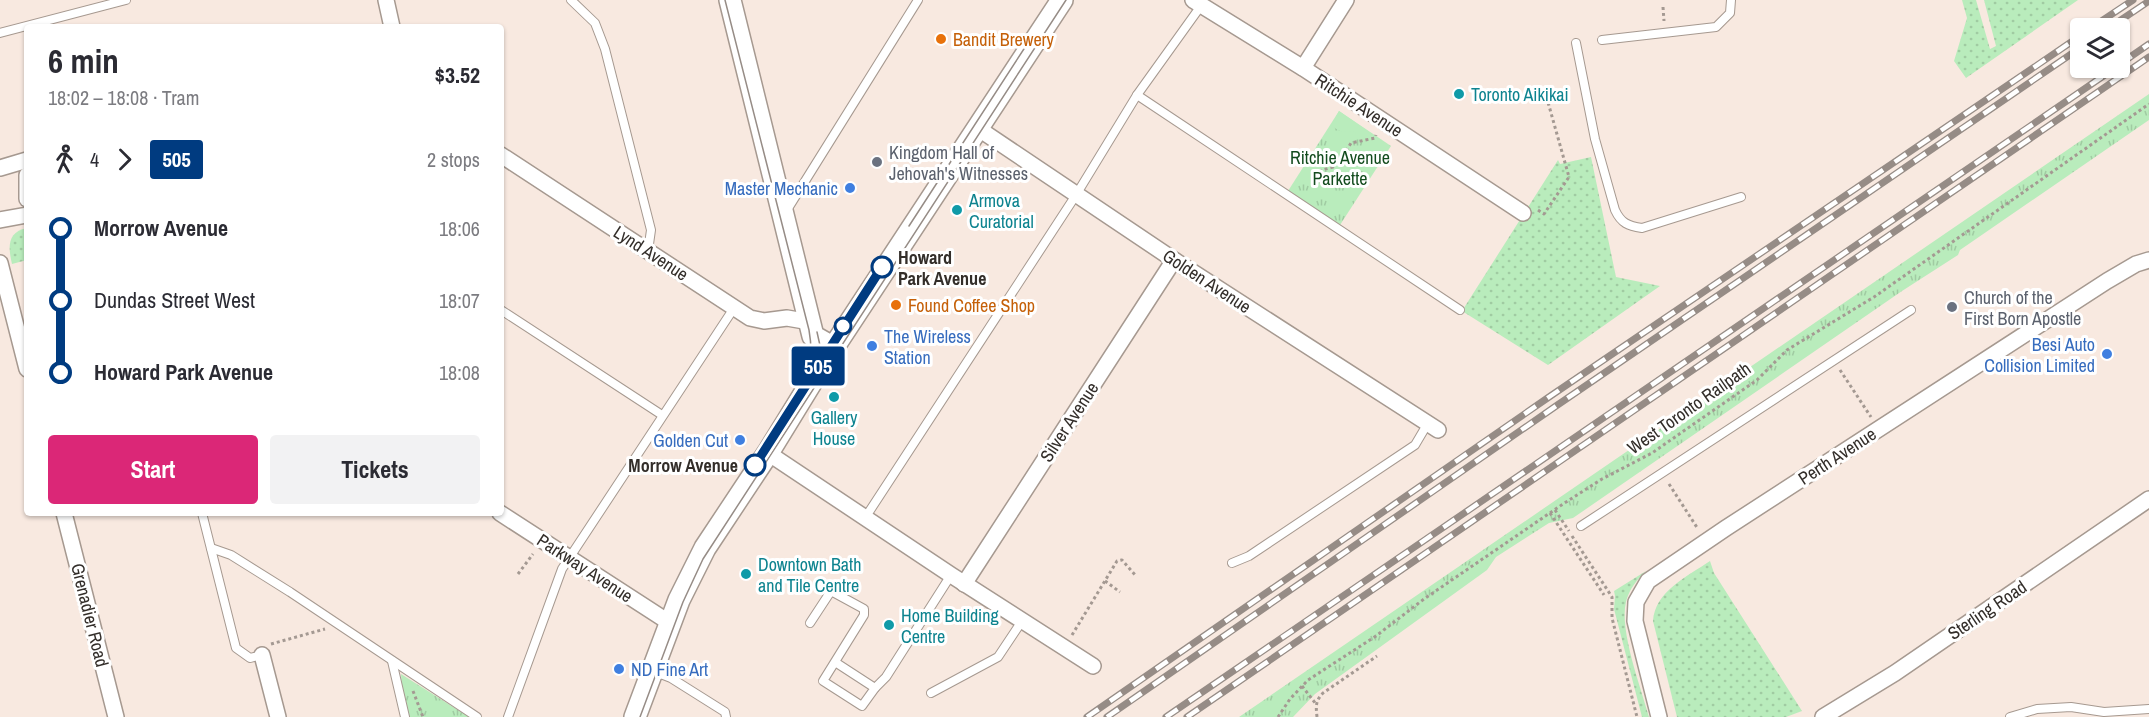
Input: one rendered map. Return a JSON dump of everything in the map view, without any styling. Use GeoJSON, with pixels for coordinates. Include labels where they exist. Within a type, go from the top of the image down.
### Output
{"type":"FeatureCollection","features":[{"type":"Feature","properties":{"kind":"main road"},"geometry":{"type":"LineString","coordinates":[[730,0],[813,336],[834,348]]}},
{"type":"Feature","properties":{"kind":"main road"},"geometry":{"type":"LineString","coordinates":[[635,717],[670,623],[691,573],[705,548],[1062,0]]}},
{"type":"Feature","properties":{"kind":"street"},"geometry":{"type":"LineString","coordinates":[[386,0],[391,24]]}},
{"type":"Feature","properties":{"kind":"street"},"geometry":{"type":"LineString","coordinates":[[1303,68],[1346,0]]}},
{"type":"Feature","properties":{"kind":"street","name":"Ritchie Avenue"},"geometry":{"type":"LineString","coordinates":[[1199,2],[1530,211]]}},
{"type":"Feature","properties":{"kind":"street","name":"Golden Avenue"},"geometry":{"type":"LineString","coordinates":[[979,129],[1174,260],[1433,427]]}},
{"type":"Feature","properties":{"kind":"street","name":"Lynd Avenue"},"geometry":{"type":"LineString","coordinates":[[504,157],[734,308],[756,320],[781,318],[810,322]]}},
{"type":"Feature","properties":{"kind":"street"},"geometry":{"type":"LineString","coordinates":[[0,168],[24,161]]}},
{"type":"Feature","properties":{"kind":"street"},"geometry":{"type":"LineString","coordinates":[[0,220],[24,216]]}},
{"type":"Feature","properties":{"kind":"street","name":"Silver Avenue"},"geometry":{"type":"LineString","coordinates":[[958,579],[1174,260]]}},
{"type":"Feature","properties":{"kind":"street"},"geometry":{"type":"LineString","coordinates":[[0,263],[24,357]]}},
{"type":"Feature","properties":{"kind":"street","name":"Perth Avenue"},"geometry":{"type":"LineString","coordinates":[[1659,717],[1635,621],[1636,602],[1648,581],[2107,281],[2136,264],[2149,263]]}},
{"type":"Feature","properties":{"kind":"street"},"geometry":{"type":"LineString","coordinates":[[768,453],[865,519],[1093,666]]}},
{"type":"Feature","properties":{"kind":"street","name":"Sterling Road"},"geometry":{"type":"LineString","coordinates":[[1823,717],[1895,672],[2149,499]]}},
{"type":"Feature","properties":{"kind":"street","name":"Grenadier Road"},"geometry":{"type":"LineString","coordinates":[[65,516],[116,717]]}},
{"type":"Feature","properties":{"kind":"street","name":"Parkway Avenue"},"geometry":{"type":"LineString","coordinates":[[504,516],[670,623]]}},
{"type":"Feature","properties":{"kind":"street"},"geometry":{"type":"LineString","coordinates":[[267,649],[278,717]]}},
{"type":"Feature","properties":{"kind":"lane"},"geometry":{"type":"LineString","coordinates":[[34,24],[126,0]]}},
{"type":"Feature","properties":{"kind":"lane"},"geometry":{"type":"LineString","coordinates":[[571,0],[595,23],[605,49],[651,230],[648,251]]}},
{"type":"Feature","properties":{"kind":"lane"},"geometry":{"type":"LineString","coordinates":[[784,216],[798,189],[918,0]]}},
{"type":"Feature","properties":{"kind":"lane"},"geometry":{"type":"LineString","coordinates":[[1602,40],[1716,27],[1730,13],[1731,0]]}},
{"type":"Feature","properties":{"kind":"lane"},"geometry":{"type":"LineString","coordinates":[[865,519],[1199,2]]}},
{"type":"Feature","properties":{"kind":"lane"},"geometry":{"type":"LineString","coordinates":[[0,33],[24,27]]}},
{"type":"Feature","properties":{"kind":"lane"},"geometry":{"type":"LineString","coordinates":[[1576,43],[1595,139],[1615,210],[1620,220],[1630,227],[1642,228],[1741,197]]}},
{"type":"Feature","properties":{"kind":"lane"},"geometry":{"type":"LineString","coordinates":[[1137,96],[1460,310]]}},
{"type":"Feature","properties":{"kind":"lane"},"geometry":{"type":"LineString","coordinates":[[508,717],[562,569],[734,308]]}},
{"type":"Feature","properties":{"kind":"lane"},"geometry":{"type":"LineString","coordinates":[[1581,526],[1911,310]]}},
{"type":"Feature","properties":{"kind":"lane"},"geometry":{"type":"LineString","coordinates":[[504,312],[662,415]]}},
{"type":"Feature","properties":{"kind":"lane"},"geometry":{"type":"LineString","coordinates":[[1232,563],[1250,556],[1415,445],[1433,427]]}},
{"type":"Feature","properties":{"kind":"lane"},"geometry":{"type":"LineString","coordinates":[[203,516],[236,648],[250,658],[267,649]]}},
{"type":"Feature","properties":{"kind":"lane"},"geometry":{"type":"LineString","coordinates":[[211,548],[231,555],[477,717]]}},
{"type":"Feature","properties":{"kind":"lane"},"geometry":{"type":"LineString","coordinates":[[810,623],[831,591],[864,609],[864,615],[823,681],[862,706],[958,579]]}},
{"type":"Feature","properties":{"kind":"lane"},"geometry":{"type":"LineString","coordinates":[[931,693],[998,657],[1022,621]]}},
{"type":"Feature","properties":{"kind":"lane"},"geometry":{"type":"LineString","coordinates":[[392,661],[405,717]]}},
{"type":"Feature","properties":{"kind":"lane"},"geometry":{"type":"LineString","coordinates":[[834,662],[875,688]]}},
{"type":"Feature","properties":{"kind":"lane"},"geometry":{"type":"LineString","coordinates":[[652,671],[671,678],[725,712],[726,717]]}},
{"type":"Feature","properties":{"kind":"lane"},"geometry":{"type":"LineString","coordinates":[[2010,717],[2037,709],[2071,707],[2104,712],[2149,709]]}},
{"type":"Feature","properties":{"kind":"path"},"geometry":{"type":"LineString","coordinates":[[1662,7],[1664,23]]}},
{"type":"Feature","properties":{"kind":"path"},"geometry":{"type":"LineString","coordinates":[[1530,211],[1544,214],[1569,177],[1544,88]]}},
{"type":"Feature","properties":{"kind":"path","name":"West Toronto Railpath"},"geometry":{"type":"LineString","coordinates":[[1278,717],[1290,699],[1308,680],[1376,636],[1424,599],[1550,513],[1602,479],[1633,465],[1652,453],[1757,380],[1787,350],[1874,297],[2149,104]]}},
{"type":"Feature","properties":{"kind":"path"},"geometry":{"type":"LineString","coordinates":[[1321,183],[1319,171],[1333,167],[1351,143],[1375,138],[1377,134]]}},
{"type":"Feature","properties":{"kind":"path"},"geometry":{"type":"LineString","coordinates":[[1834,361],[1872,419]]}},
{"type":"Feature","properties":{"kind":"path"},"geometry":{"type":"LineString","coordinates":[[1662,474],[1701,533]]}},
{"type":"Feature","properties":{"kind":"path"},"geometry":{"type":"LineString","coordinates":[[1555,510],[1612,597],[1612,618],[1637,717]]}},
{"type":"Feature","properties":{"kind":"path"},"geometry":{"type":"LineString","coordinates":[[1550,513],[1604,595]]}},
{"type":"Feature","properties":{"kind":"path"},"geometry":{"type":"LineString","coordinates":[[518,574],[535,551]]}},
{"type":"Feature","properties":{"kind":"path"},"geometry":{"type":"LineString","coordinates":[[1070,637],[1118,561],[1122,560],[1136,576]]}},
{"type":"Feature","properties":{"kind":"path"},"geometry":{"type":"LineString","coordinates":[[1105,581],[1120,592]]}},
{"type":"Feature","properties":{"kind":"path"},"geometry":{"type":"LineString","coordinates":[[267,649],[339,625]]}},
{"type":"Feature","properties":{"kind":"path"},"geometry":{"type":"LineString","coordinates":[[1316,704],[1323,693],[1377,656]]}},
{"type":"Feature","properties":{"kind":"path"},"geometry":{"type":"LineString","coordinates":[[1302,686],[1316,704],[1317,717]]}},
{"type":"Feature","properties":{"kind":"green space"},"geometry":{"type":"Polygon","coordinates":[[[1962,0],[1976,0],[1990,49],[1996,46],[1984,0],[2078,0],[1966,78],[1954,61],[1967,18],[1962,0]]]}},
{"type":"Feature","properties":{"kind":"green space"},"geometry":{"type":"Polygon","coordinates":[[[2149,94],[2149,120],[1960,250],[1958,255],[1902,291],[1573,518],[1549,523],[1496,557],[1487,570],[1315,694],[1293,717],[1239,717],[2149,94]]]}},
{"type":"Feature","properties":{"kind":"green space","name":"Ritchie Avenue Parkette"},"geometry":{"type":"Polygon","coordinates":[[[1339,111],[1391,146],[1340,225],[1288,191],[1339,111]]]}},
{"type":"Feature","properties":{"kind":"green space"},"geometry":{"type":"Polygon","coordinates":[[[1339,111],[1372,134],[1371,137],[1357,139],[1355,132],[1340,131],[1331,126],[1339,111]]]}},
{"type":"Feature","properties":{"kind":"green space"},"geometry":{"type":"Polygon","coordinates":[[[1591,157],[1616,277],[1660,286],[1548,365],[1462,311],[1558,160],[1560,164],[1591,157]]]}},
{"type":"Feature","properties":{"kind":"green space"},"geometry":{"type":"Polygon","coordinates":[[[24,229],[24,261],[12,264],[10,241],[24,229]]]}},
{"type":"Feature","properties":{"kind":"green space"},"geometry":{"type":"Polygon","coordinates":[[[1710,561],[1714,573],[1802,711],[1786,717],[1677,717],[1653,621],[1655,610],[1674,585],[1710,561]]]}},
{"type":"Feature","properties":{"kind":"green space"},"geometry":{"type":"Polygon","coordinates":[[[1646,571],[1629,593],[1625,614],[1628,643],[1649,717],[1642,717],[1614,609],[1614,591],[1646,571]]]}},
{"type":"Feature","properties":{"kind":"green space"},"geometry":{"type":"Polygon","coordinates":[[[401,674],[469,717],[409,717],[402,691],[401,674]]]}},
{"type":"Feature","properties":{"kind":"tram line"},"geometry":{"type":"LineString","coordinates":[[725,0],[809,330],[810,365],[798,399]]}},
{"type":"Feature","properties":{"kind":"tram line"},"geometry":{"type":"LineString","coordinates":[[640,717],[683,602],[703,559],[1066,0]]}},
{"type":"Feature","properties":{"kind":"tram line"},"geometry":{"type":"LineString","coordinates":[[909,226],[1033,35]]}},
{"type":"Feature","properties":{"kind":"tram line","name":"505"},"geometry":{"type":"LineString","coordinates":[[755,465],[882,267]]}},
{"type":"Feature","properties":{"kind":"tram line"},"geometry":{"type":"LineString","coordinates":[[817,332],[823,359],[820,373]]}},
{"type":"Feature","properties":{"kind":"railway"},"geometry":{"type":"LineString","coordinates":[[2106,18],[2133,0]]}},
{"type":"Feature","properties":{"kind":"railway"},"geometry":{"type":"LineString","coordinates":[[2124,18],[2149,1]]}},
{"type":"Feature","properties":{"kind":"railway"},"geometry":{"type":"LineString","coordinates":[[1087,717],[1549,397],[2070,43]]}},
{"type":"Feature","properties":{"kind":"railway"},"geometry":{"type":"LineString","coordinates":[[2130,57],[2149,44]]}},
{"type":"Feature","properties":{"kind":"railway"},"geometry":{"type":"LineString","coordinates":[[1107,717],[1556,406],[2070,55]]}},
{"type":"Feature","properties":{"kind":"railway"},"geometry":{"type":"LineString","coordinates":[[1187,717],[2149,57]]}},
{"type":"Feature","properties":{"kind":"railway"},"geometry":{"type":"LineString","coordinates":[[1166,717],[2100,78]]}},
{"type":"Feature","properties":{"kind":"place","name":"Bandit Brewery"},"geometry":{"type":"Point","coordinates":[941,39]}},
{"type":"Feature","properties":{"kind":"place","name":"Toronto Aikikai"},"geometry":{"type":"Point","coordinates":[1459,94]}},
{"type":"Feature","properties":{"kind":"place","name":"Kingdom Hall of Jehovah's Witnesses"},"geometry":{"type":"Point","coordinates":[877,162]}},
{"type":"Feature","properties":{"kind":"place","name":"Master Mechanic"},"geometry":{"type":"Point","coordinates":[850,188]}},
{"type":"Feature","properties":{"kind":"place","name":"Armova Curatorial"},"geometry":{"type":"Point","coordinates":[957,210]}},
{"type":"Feature","properties":{"kind":"place","name":"Howard Park Avenue"},"geometry":{"type":"Point","coordinates":[882,267]}},
{"type":"Feature","properties":{"kind":"place","name":"Found Coffee Shop"},"geometry":{"type":"Point","coordinates":[896,305]}},
{"type":"Feature","properties":{"kind":"place","name":"Church of the First Born Apostle"},"geometry":{"type":"Point","coordinates":[1952,307]}},
{"type":"Feature","properties":{"kind":"place","name":"The Wireless Station"},"geometry":{"type":"Point","coordinates":[872,346]}},
{"type":"Feature","properties":{"kind":"place","name":"Besi Auto Collision Limited"},"geometry":{"type":"Point","coordinates":[2107,354]}},
{"type":"Feature","properties":{"kind":"place","name":"Gallery House"},"geometry":{"type":"Point","coordinates":[834,397]}},
{"type":"Feature","properties":{"kind":"place","name":"Golden Cut"},"geometry":{"type":"Point","coordinates":[740,440]}},
{"type":"Feature","properties":{"kind":"place","name":"Morrow Avenue"},"geometry":{"type":"Point","coordinates":[755,465]}},
{"type":"Feature","properties":{"kind":"place","name":"Downtown Bath and Tile Centre"},"geometry":{"type":"Point","coordinates":[746,574]}},
{"type":"Feature","properties":{"kind":"place","name":"Home Building Centre"},"geometry":{"type":"Point","coordinates":[889,625]}},
{"type":"Feature","properties":{"kind":"place","name":"ND Fine Art"},"geometry":{"type":"Point","coordinates":[619,669]}}]}
